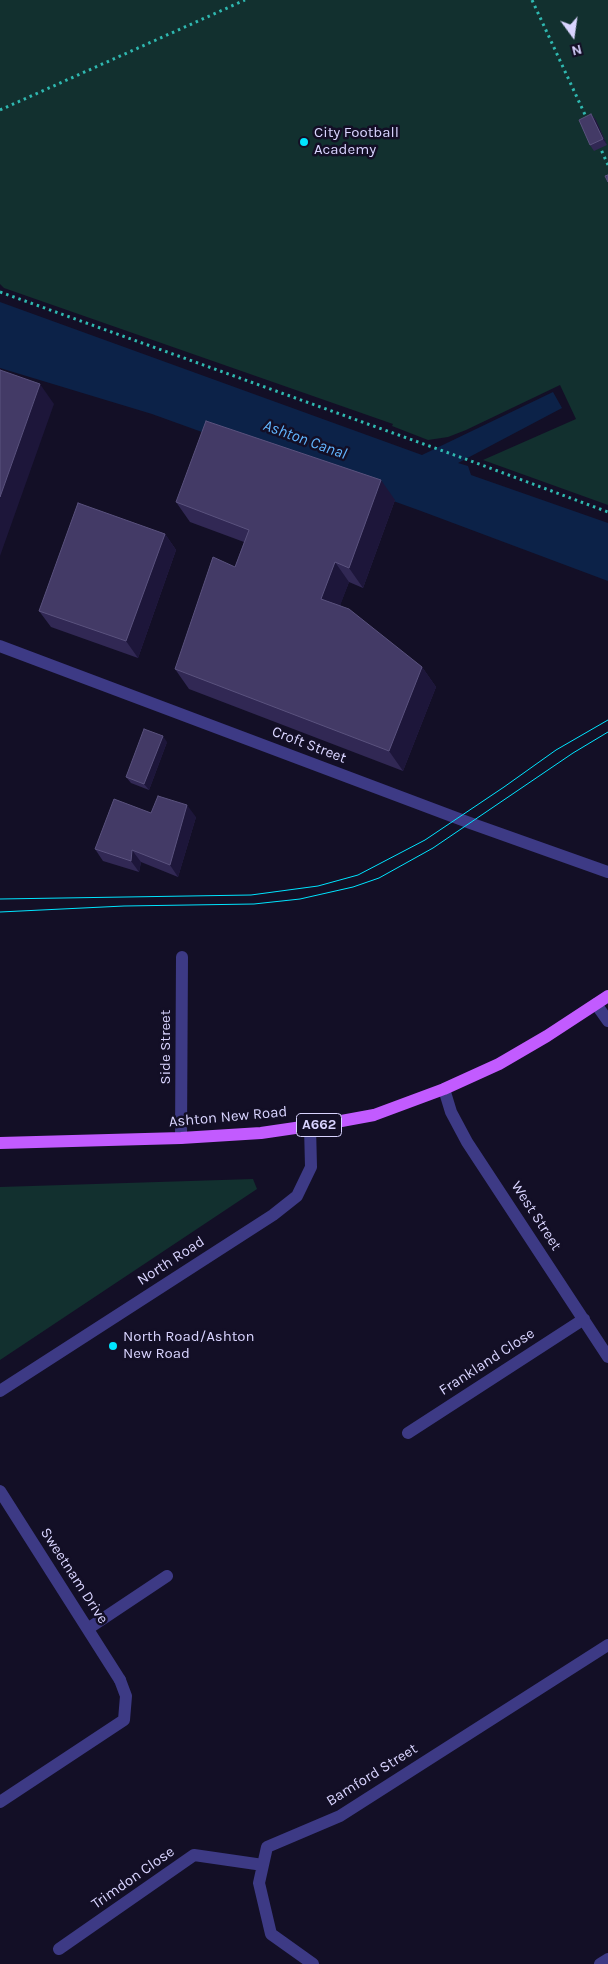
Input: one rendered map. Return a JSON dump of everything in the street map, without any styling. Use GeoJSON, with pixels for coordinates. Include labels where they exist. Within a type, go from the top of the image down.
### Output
{"type":"FeatureCollection","features":[{"type":"Feature","properties":{"kind":"main road","name":"Ashton New Road"},"geometry":{"type":"LineString","coordinates":[[0,1143],[181,1138],[261,1133],[374,1115],[444,1089],[499,1064],[547,1036],[608,996]]}},
{"type":"Feature","properties":{"kind":"street","name":"Croft Street"},"geometry":{"type":"LineString","coordinates":[[0,646],[470,823],[608,872]]}},
{"type":"Feature","properties":{"kind":"street","name":"Side Street"},"geometry":{"type":"LineString","coordinates":[[181,1138],[182,957]]}},
{"type":"Feature","properties":{"kind":"street"},"geometry":{"type":"LineString","coordinates":[[596,1004],[608,1020]]}},
{"type":"Feature","properties":{"kind":"street","name":"West Street"},"geometry":{"type":"LineString","coordinates":[[444,1089],[452,1112],[468,1142],[608,1357]]}},
{"type":"Feature","properties":{"kind":"street","name":"North Road"},"geometry":{"type":"LineString","coordinates":[[0,1391],[273,1215],[296,1196],[311,1167],[310,1126]]}},
{"type":"Feature","properties":{"kind":"street","name":"Frankland Close"},"geometry":{"type":"LineString","coordinates":[[408,1433],[584,1319]]}},
{"type":"Feature","properties":{"kind":"street","name":"Sweetnam Drive"},"geometry":{"type":"LineString","coordinates":[[0,1491],[120,1680],[126,1696],[124,1720],[0,1802]]}},
{"type":"Feature","properties":{"kind":"street"},"geometry":{"type":"LineString","coordinates":[[88,1628],[167,1576]]}},
{"type":"Feature","properties":{"kind":"street","name":"Bamford Street"},"geometry":{"type":"LineString","coordinates":[[313,1964],[271,1934],[258,1883],[267,1847],[340,1816],[608,1644]]}},
{"type":"Feature","properties":{"kind":"street","name":"Trimdon Close"},"geometry":{"type":"LineString","coordinates":[[59,1950],[194,1855],[262,1865]]}},
{"type":"Feature","properties":{"kind":"street"},"geometry":{"type":"LineString","coordinates":[[600,1964],[608,1959]]}},
{"type":"Feature","properties":{"kind":"path"},"geometry":{"type":"LineString","coordinates":[[0,110],[244,0]]}},
{"type":"Feature","properties":{"kind":"path"},"geometry":{"type":"LineString","coordinates":[[532,0],[588,122]]}},
{"type":"Feature","properties":{"kind":"path"},"geometry":{"type":"LineString","coordinates":[[596,139],[608,165]]}},
{"type":"Feature","properties":{"kind":"path"},"geometry":{"type":"LineString","coordinates":[[0,292],[608,512]]}},
{"type":"Feature","properties":{"kind":"green space","name":"City Football Academy"},"geometry":{"type":"Polygon","coordinates":[[[0,0],[608,0],[608,505],[483,460],[576,419],[560,385],[466,430],[448,437],[428,440],[392,426],[393,424],[4,288],[0,284],[0,0]]]}},
{"type":"Feature","properties":{"kind":"green space"},"geometry":{"type":"Polygon","coordinates":[[[253,1179],[257,1189],[0,1360],[0,1187],[253,1179]]]}},
{"type":"Feature","properties":{"kind":"water","name":"Ashton Canal"},"geometry":{"type":"Polygon","coordinates":[[[0,302],[422,455],[553,392],[562,408],[458,463],[468,466],[471,475],[608,523],[608,581],[152,414],[0,368],[0,302]]]}},
{"type":"Feature","properties":{"kind":"building"},"geometry":{"type":"Polygon","coordinates":[[[591,114],[603,139],[590,145],[579,120],[591,114]]]}},
{"type":"Feature","properties":{"kind":"building"},"geometry":{"type":"Polygon","coordinates":[[[0,370],[40,384],[0,497],[0,370]]]}},
{"type":"Feature","properties":{"kind":"building"},"geometry":{"type":"Polygon","coordinates":[[[206,421],[381,480],[349,568],[335,562],[321,599],[349,609],[422,667],[389,751],[175,669],[213,557],[235,567],[249,530],[176,502],[206,421]]]}},
{"type":"Feature","properties":{"kind":"building"},"geometry":{"type":"Polygon","coordinates":[[[78,503],[165,534],[126,641],[39,611],[78,503]]]}},
{"type":"Feature","properties":{"kind":"building"},"geometry":{"type":"Polygon","coordinates":[[[144,729],[163,736],[144,784],[126,777],[144,729]]]}},
{"type":"Feature","properties":{"kind":"building"},"geometry":{"type":"Polygon","coordinates":[[[158,796],[187,805],[170,865],[132,850],[131,861],[95,849],[114,799],[151,813],[158,796]]]}},
{"type":"Feature","properties":{"kind":"tram line"},"geometry":{"type":"LineString","coordinates":[[0,899],[251,895],[318,886],[358,875],[425,840],[556,750],[608,720]]}},
{"type":"Feature","properties":{"kind":"tram line"},"geometry":{"type":"LineString","coordinates":[[0,912],[124,906],[254,904],[300,899],[353,887],[379,878],[433,848],[573,753],[608,732]]}},
{"type":"Feature","properties":{"kind":"place","name":"City Football Academy"},"geometry":{"type":"Point","coordinates":[304,142]}},
{"type":"Feature","properties":{"kind":"place","name":"North Road/Ashton New Road"},"geometry":{"type":"Point","coordinates":[113,1346]}}]}
